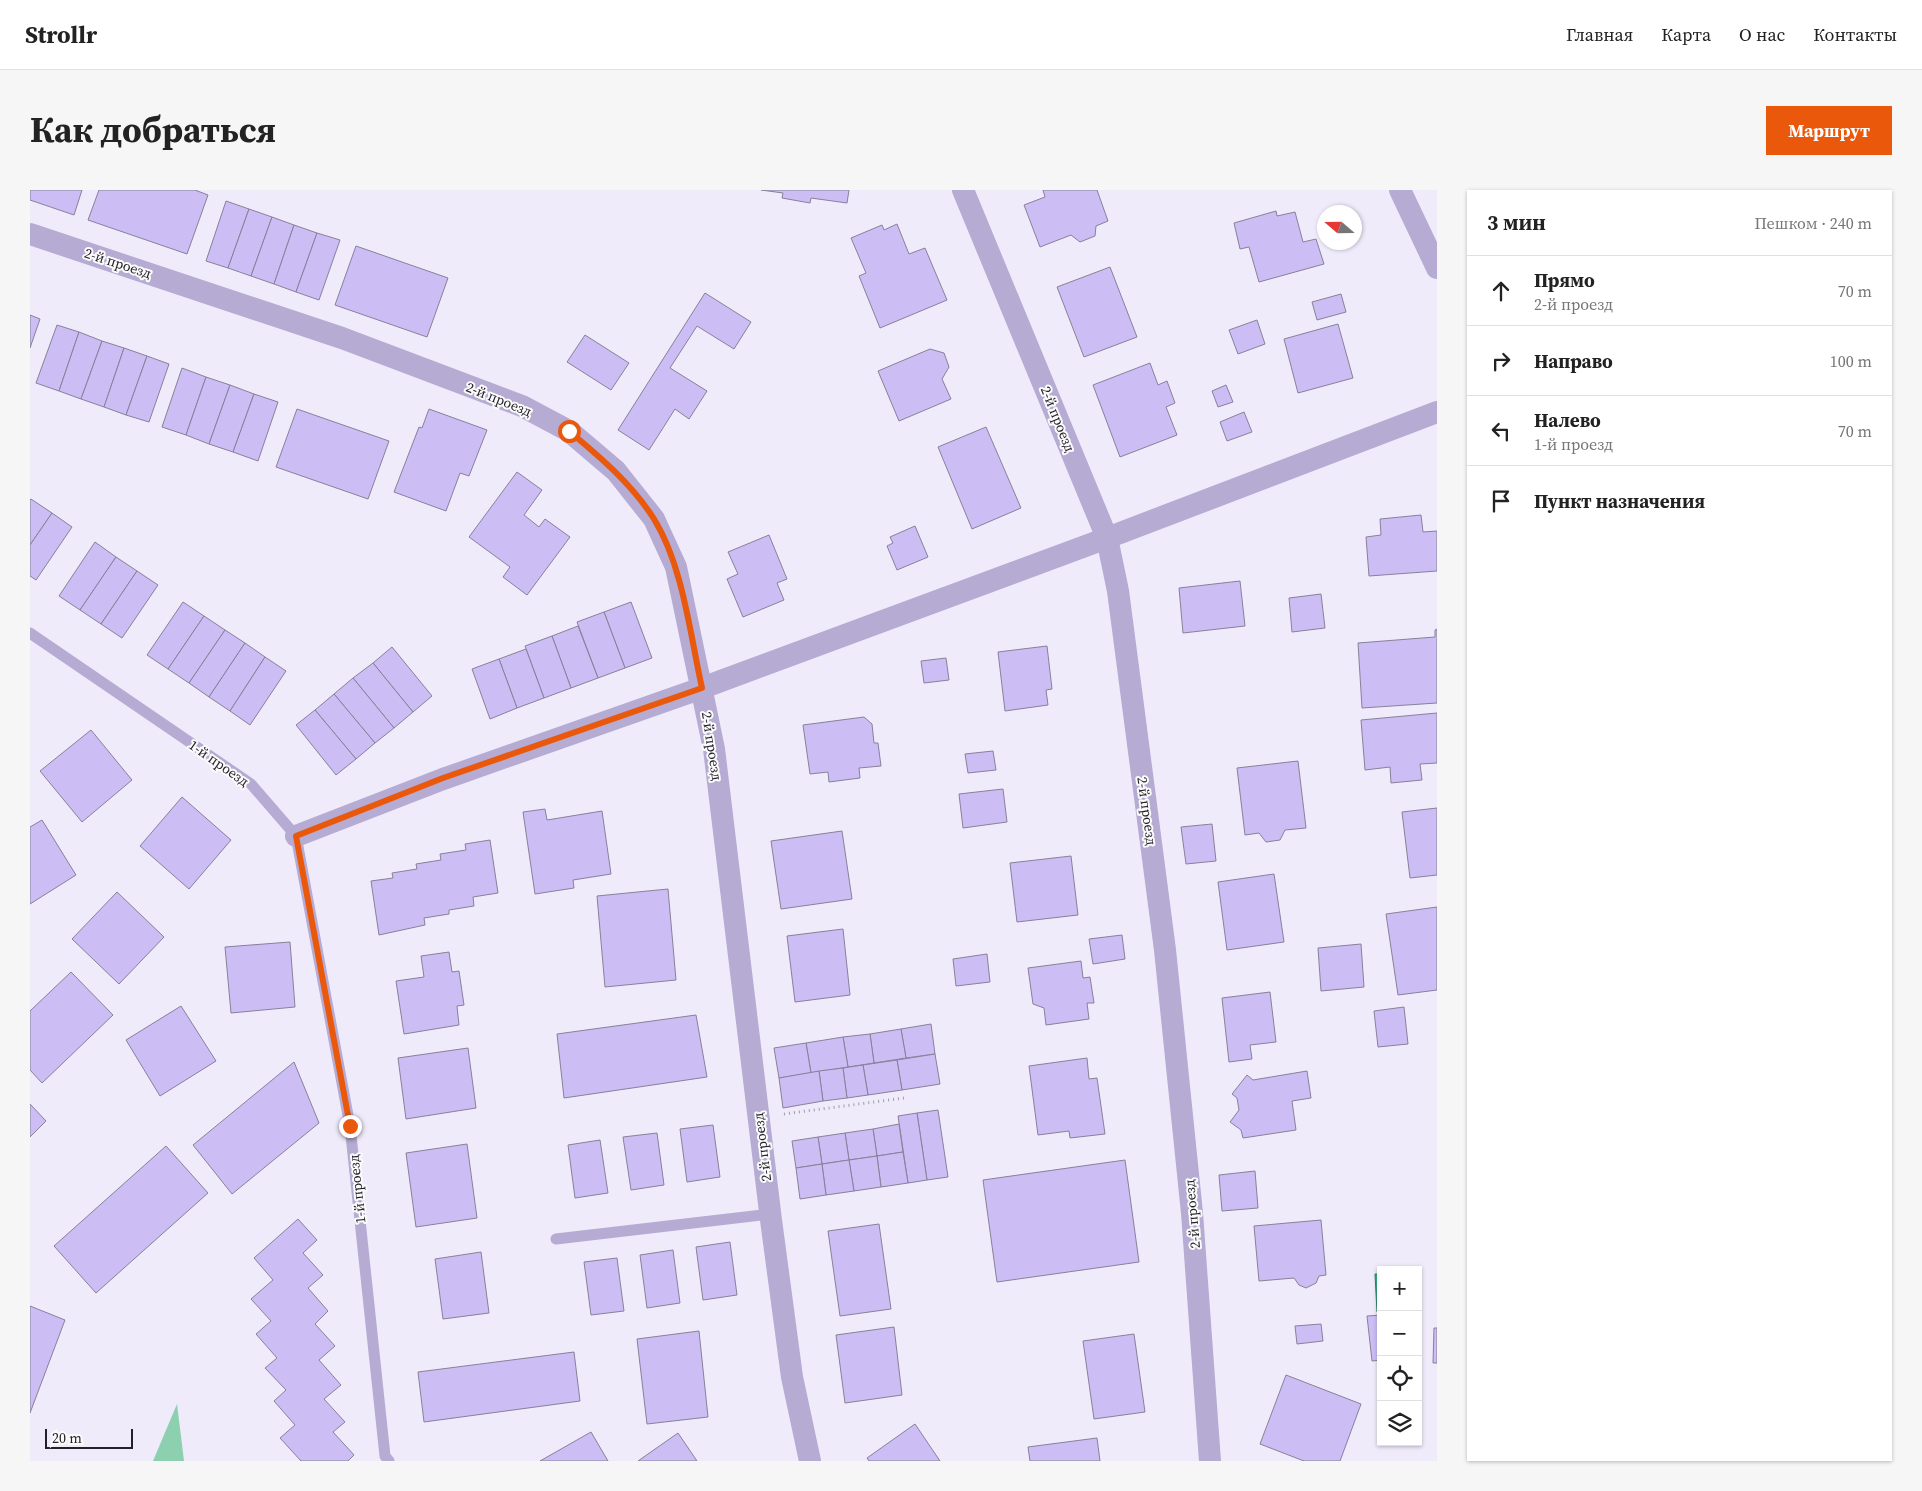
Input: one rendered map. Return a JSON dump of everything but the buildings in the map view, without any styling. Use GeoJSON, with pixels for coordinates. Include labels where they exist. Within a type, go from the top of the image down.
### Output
{"type":"FeatureCollection","features":[{"type":"Feature","properties":{"kind":"street","name":"2-й проезд"},"geometry":{"type":"LineString","coordinates":[[963,190],[1107,538],[1118,591],[1165,950],[1192,1213],[1210,1461]]}},
{"type":"Feature","properties":{"kind":"street"},"geometry":{"type":"LineString","coordinates":[[1400,190],[1437,268]]}},
{"type":"Feature","properties":{"kind":"street","name":"2-й проезд"},"geometry":{"type":"LineString","coordinates":[[30,234],[342,338],[522,406],[569,431],[616,471],[654,519],[676,567],[714,749],[770,1214],[792,1376],[810,1461]]}},
{"type":"Feature","properties":{"kind":"street"},"geometry":{"type":"LineString","coordinates":[[296,836],[443,778],[702,688],[1107,538],[1437,412]]}},
{"type":"Feature","properties":{"kind":"lane","name":"1-й проезд"},"geometry":{"type":"LineString","coordinates":[[30,632],[251,784],[296,836],[350,1126],[385,1456],[389,1461]]}},
{"type":"Feature","properties":{"kind":"lane"},"geometry":{"type":"LineString","coordinates":[[556,1239],[770,1214]]}},
{"type":"Feature","properties":{"kind":"path"},"geometry":{"type":"LineString","coordinates":[[758,1117],[904,1098]]}},
{"type":"Feature","properties":{"kind":"shaded area"},"geometry":{"type":"Polygon","coordinates":[[[1375,1274],[1377,1274],[1377,1312],[1375,1274]]]}},
{"type":"Feature","properties":{"kind":"shaded area"},"geometry":{"type":"Polygon","coordinates":[[[177,1404],[184,1461],[153,1461],[177,1404]]]}},
{"type":"Feature","properties":{"kind":"route"},"geometry":{"type":"LineString","coordinates":[[350,1126],[296,836],[443,778],[702,688],[676,567],[654,519],[616,471],[569,431]]}}]}
